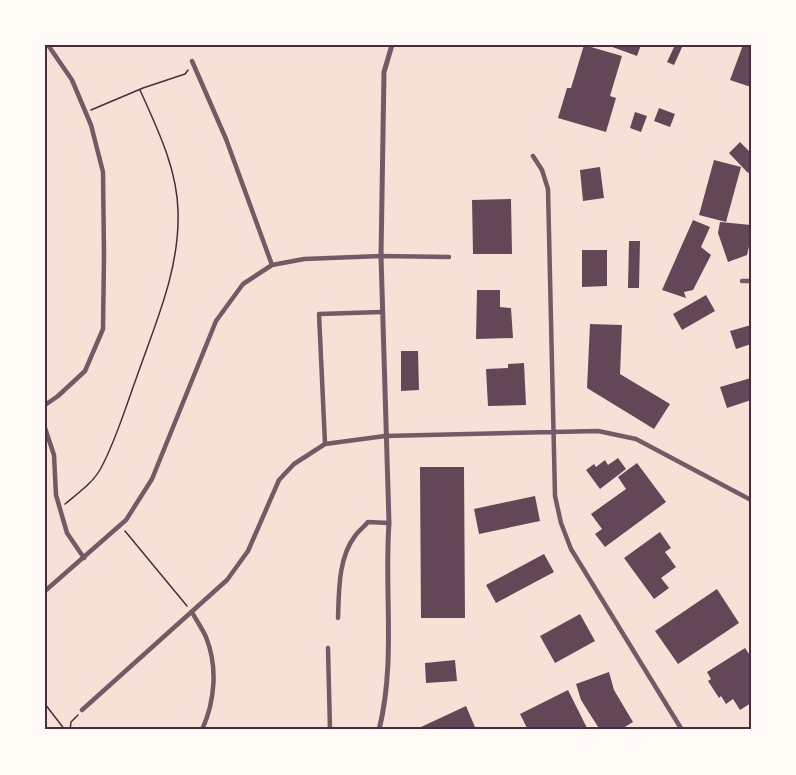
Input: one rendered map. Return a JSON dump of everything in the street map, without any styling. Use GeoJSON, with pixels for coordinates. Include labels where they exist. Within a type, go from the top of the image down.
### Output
{"type":"FeatureCollection","features":[{"type":"Feature","properties":{"kind":"street"},"geometry":{"type":"LineString","coordinates":[[45,405],[85,371],[103,329],[104,255],[103,172],[86,112],[72,80],[48,45]]}},
{"type":"Feature","properties":{"kind":"street"},"geometry":{"type":"LineString","coordinates":[[379,730],[385,703],[388,662],[387,550],[389,523],[381,256],[384,72],[392,45]]}},
{"type":"Feature","properties":{"kind":"street"},"geometry":{"type":"LineString","coordinates":[[192,61],[226,139],[272,265]]}},
{"type":"Feature","properties":{"kind":"street"},"geometry":{"type":"LineString","coordinates":[[533,156],[542,170],[548,189],[555,496],[561,523],[572,549],[682,730]]}},
{"type":"Feature","properties":{"kind":"street"},"geometry":{"type":"LineString","coordinates":[[45,591],[119,528],[153,479],[216,321],[243,284],[272,265],[304,259],[381,256],[449,257]]}},
{"type":"Feature","properties":{"kind":"street"},"geometry":{"type":"LineString","coordinates":[[742,281],[751,281]]}},
{"type":"Feature","properties":{"kind":"street"},"geometry":{"type":"LineString","coordinates":[[325,444],[319,314],[382,312]]}},
{"type":"Feature","properties":{"kind":"street"},"geometry":{"type":"LineString","coordinates":[[45,428],[54,455],[56,495],[67,534],[84,558]]}},
{"type":"Feature","properties":{"kind":"street"},"geometry":{"type":"LineString","coordinates":[[82,710],[227,580],[248,551],[279,480],[294,464],[325,444],[386,436],[598,431],[636,439],[751,500]]}},
{"type":"Feature","properties":{"kind":"street"},"geometry":{"type":"LineString","coordinates":[[338,618],[340,580],[354,536],[368,522],[389,523]]}},
{"type":"Feature","properties":{"kind":"street"},"geometry":{"type":"LineString","coordinates":[[192,612],[206,637],[213,664],[213,694],[209,715],[202,730]]}},
{"type":"Feature","properties":{"kind":"street"},"geometry":{"type":"LineString","coordinates":[[328,648],[330,730]]}},
{"type":"Feature","properties":{"kind":"path"},"geometry":{"type":"LineString","coordinates":[[86,112],[185,74],[192,61]]}},
{"type":"Feature","properties":{"kind":"path"},"geometry":{"type":"LineString","coordinates":[[60,508],[87,485],[100,470],[112,444],[169,286],[176,250],[178,210],[174,177],[163,141],[140,90]]}},
{"type":"Feature","properties":{"kind":"path"},"geometry":{"type":"LineString","coordinates":[[119,528],[128,533],[183,602]]}},
{"type":"Feature","properties":{"kind":"path"},"geometry":{"type":"LineString","coordinates":[[45,704],[65,730]]}},
{"type":"Feature","properties":{"kind":"path"},"geometry":{"type":"LineString","coordinates":[[70,730],[71,722],[82,710]]}},
{"type":"Feature","properties":{"kind":"building"},"geometry":{"type":"Polygon","coordinates":[[[584,45],[622,56],[610,96],[616,98],[606,132],[558,118],[567,88],[571,88],[584,45]]]}},
{"type":"Feature","properties":{"kind":"building"},"geometry":{"type":"Polygon","coordinates":[[[607,45],[641,45],[637,56],[607,45]]]}},
{"type":"Feature","properties":{"kind":"building"},"geometry":{"type":"Polygon","coordinates":[[[675,45],[683,45],[674,65],[667,62],[675,45]]]}},
{"type":"Feature","properties":{"kind":"building"},"geometry":{"type":"Polygon","coordinates":[[[743,45],[751,45],[751,87],[730,80],[743,45]]]}},
{"type":"Feature","properties":{"kind":"building"},"geometry":{"type":"Polygon","coordinates":[[[659,108],[675,114],[670,127],[654,121],[659,108]]]}},
{"type":"Feature","properties":{"kind":"building"},"geometry":{"type":"Polygon","coordinates":[[[635,112],[647,116],[641,132],[630,128],[635,112]]]}},
{"type":"Feature","properties":{"kind":"building"},"geometry":{"type":"Polygon","coordinates":[[[740,142],[751,153],[751,170],[748,173],[729,153],[740,142]]]}},
{"type":"Feature","properties":{"kind":"building"},"geometry":{"type":"Polygon","coordinates":[[[714,160],[741,167],[726,222],[699,215],[714,160]]]}},
{"type":"Feature","properties":{"kind":"building"},"geometry":{"type":"Polygon","coordinates":[[[600,167],[604,198],[583,201],[580,170],[600,167]]]}},
{"type":"Feature","properties":{"kind":"building"},"geometry":{"type":"Polygon","coordinates":[[[511,199],[512,254],[473,254],[472,200],[511,199]]]}},
{"type":"Feature","properties":{"kind":"building"},"geometry":{"type":"Polygon","coordinates":[[[693,220],[710,227],[701,247],[711,255],[693,290],[684,292],[686,298],[662,290],[693,220]]]}},
{"type":"Feature","properties":{"kind":"building"},"geometry":{"type":"Polygon","coordinates":[[[720,222],[751,225],[747,255],[728,262],[718,233],[720,222]]]}},
{"type":"Feature","properties":{"kind":"building"},"geometry":{"type":"Polygon","coordinates":[[[629,241],[640,241],[639,288],[628,288],[629,241]]]}},
{"type":"Feature","properties":{"kind":"building"},"geometry":{"type":"Polygon","coordinates":[[[582,250],[607,250],[607,286],[582,287],[582,250]]]}},
{"type":"Feature","properties":{"kind":"building"},"geometry":{"type":"Polygon","coordinates":[[[477,290],[500,290],[500,307],[511,308],[513,338],[476,339],[477,290]]]}},
{"type":"Feature","properties":{"kind":"building"},"geometry":{"type":"Polygon","coordinates":[[[706,295],[715,311],[682,330],[673,314],[706,295]]]}},
{"type":"Feature","properties":{"kind":"building"},"geometry":{"type":"Polygon","coordinates":[[[590,324],[622,325],[620,374],[670,404],[654,429],[587,388],[590,324]]]}},
{"type":"Feature","properties":{"kind":"building"},"geometry":{"type":"Polygon","coordinates":[[[751,325],[751,344],[736,349],[730,331],[751,325]]]}},
{"type":"Feature","properties":{"kind":"building"},"geometry":{"type":"Polygon","coordinates":[[[401,351],[418,351],[419,390],[401,391],[401,351]]]}},
{"type":"Feature","properties":{"kind":"building"},"geometry":{"type":"Polygon","coordinates":[[[524,363],[526,405],[488,406],[486,369],[508,368],[508,364],[524,363]]]}},
{"type":"Feature","properties":{"kind":"building"},"geometry":{"type":"Polygon","coordinates":[[[751,378],[751,400],[727,408],[720,387],[751,378]]]}},
{"type":"Feature","properties":{"kind":"building"},"geometry":{"type":"Polygon","coordinates":[[[618,458],[626,469],[600,489],[586,470],[594,464],[596,467],[605,460],[608,465],[618,458]]]}},
{"type":"Feature","properties":{"kind":"building"},"geometry":{"type":"Polygon","coordinates":[[[637,463],[666,502],[605,547],[595,534],[602,529],[591,514],[626,489],[618,477],[637,463]]]}},
{"type":"Feature","properties":{"kind":"building"},"geometry":{"type":"Polygon","coordinates":[[[420,467],[464,467],[465,618],[421,618],[420,467]]]}},
{"type":"Feature","properties":{"kind":"building"},"geometry":{"type":"Polygon","coordinates":[[[535,496],[540,521],[479,534],[474,509],[535,496]]]}},
{"type":"Feature","properties":{"kind":"building"},"geometry":{"type":"Polygon","coordinates":[[[660,532],[671,548],[665,552],[676,567],[661,578],[669,588],[654,599],[624,558],[660,532]]]}},
{"type":"Feature","properties":{"kind":"building"},"geometry":{"type":"Polygon","coordinates":[[[544,554],[554,572],[496,603],[486,585],[544,554]]]}},
{"type":"Feature","properties":{"kind":"building"},"geometry":{"type":"Polygon","coordinates":[[[717,589],[739,623],[678,664],[655,631],[717,589]]]}},
{"type":"Feature","properties":{"kind":"building"},"geometry":{"type":"Polygon","coordinates":[[[580,614],[595,641],[555,663],[540,636],[580,614]]]}},
{"type":"Feature","properties":{"kind":"building"},"geometry":{"type":"Polygon","coordinates":[[[745,648],[751,657],[751,703],[740,710],[733,699],[726,704],[721,696],[719,698],[708,681],[711,679],[707,672],[745,648]]]}},
{"type":"Feature","properties":{"kind":"building"},"geometry":{"type":"Polygon","coordinates":[[[455,660],[457,681],[426,683],[425,663],[455,660]]]}},
{"type":"Feature","properties":{"kind":"building"},"geometry":{"type":"Polygon","coordinates":[[[609,672],[614,690],[633,722],[620,730],[600,730],[581,700],[576,684],[609,672]]]}},
{"type":"Feature","properties":{"kind":"building"},"geometry":{"type":"Polygon","coordinates":[[[568,690],[588,730],[528,730],[520,714],[568,690]]]}},
{"type":"Feature","properties":{"kind":"building"},"geometry":{"type":"Polygon","coordinates":[[[466,706],[475,727],[468,730],[422,730],[421,727],[466,706]]]}}]}
